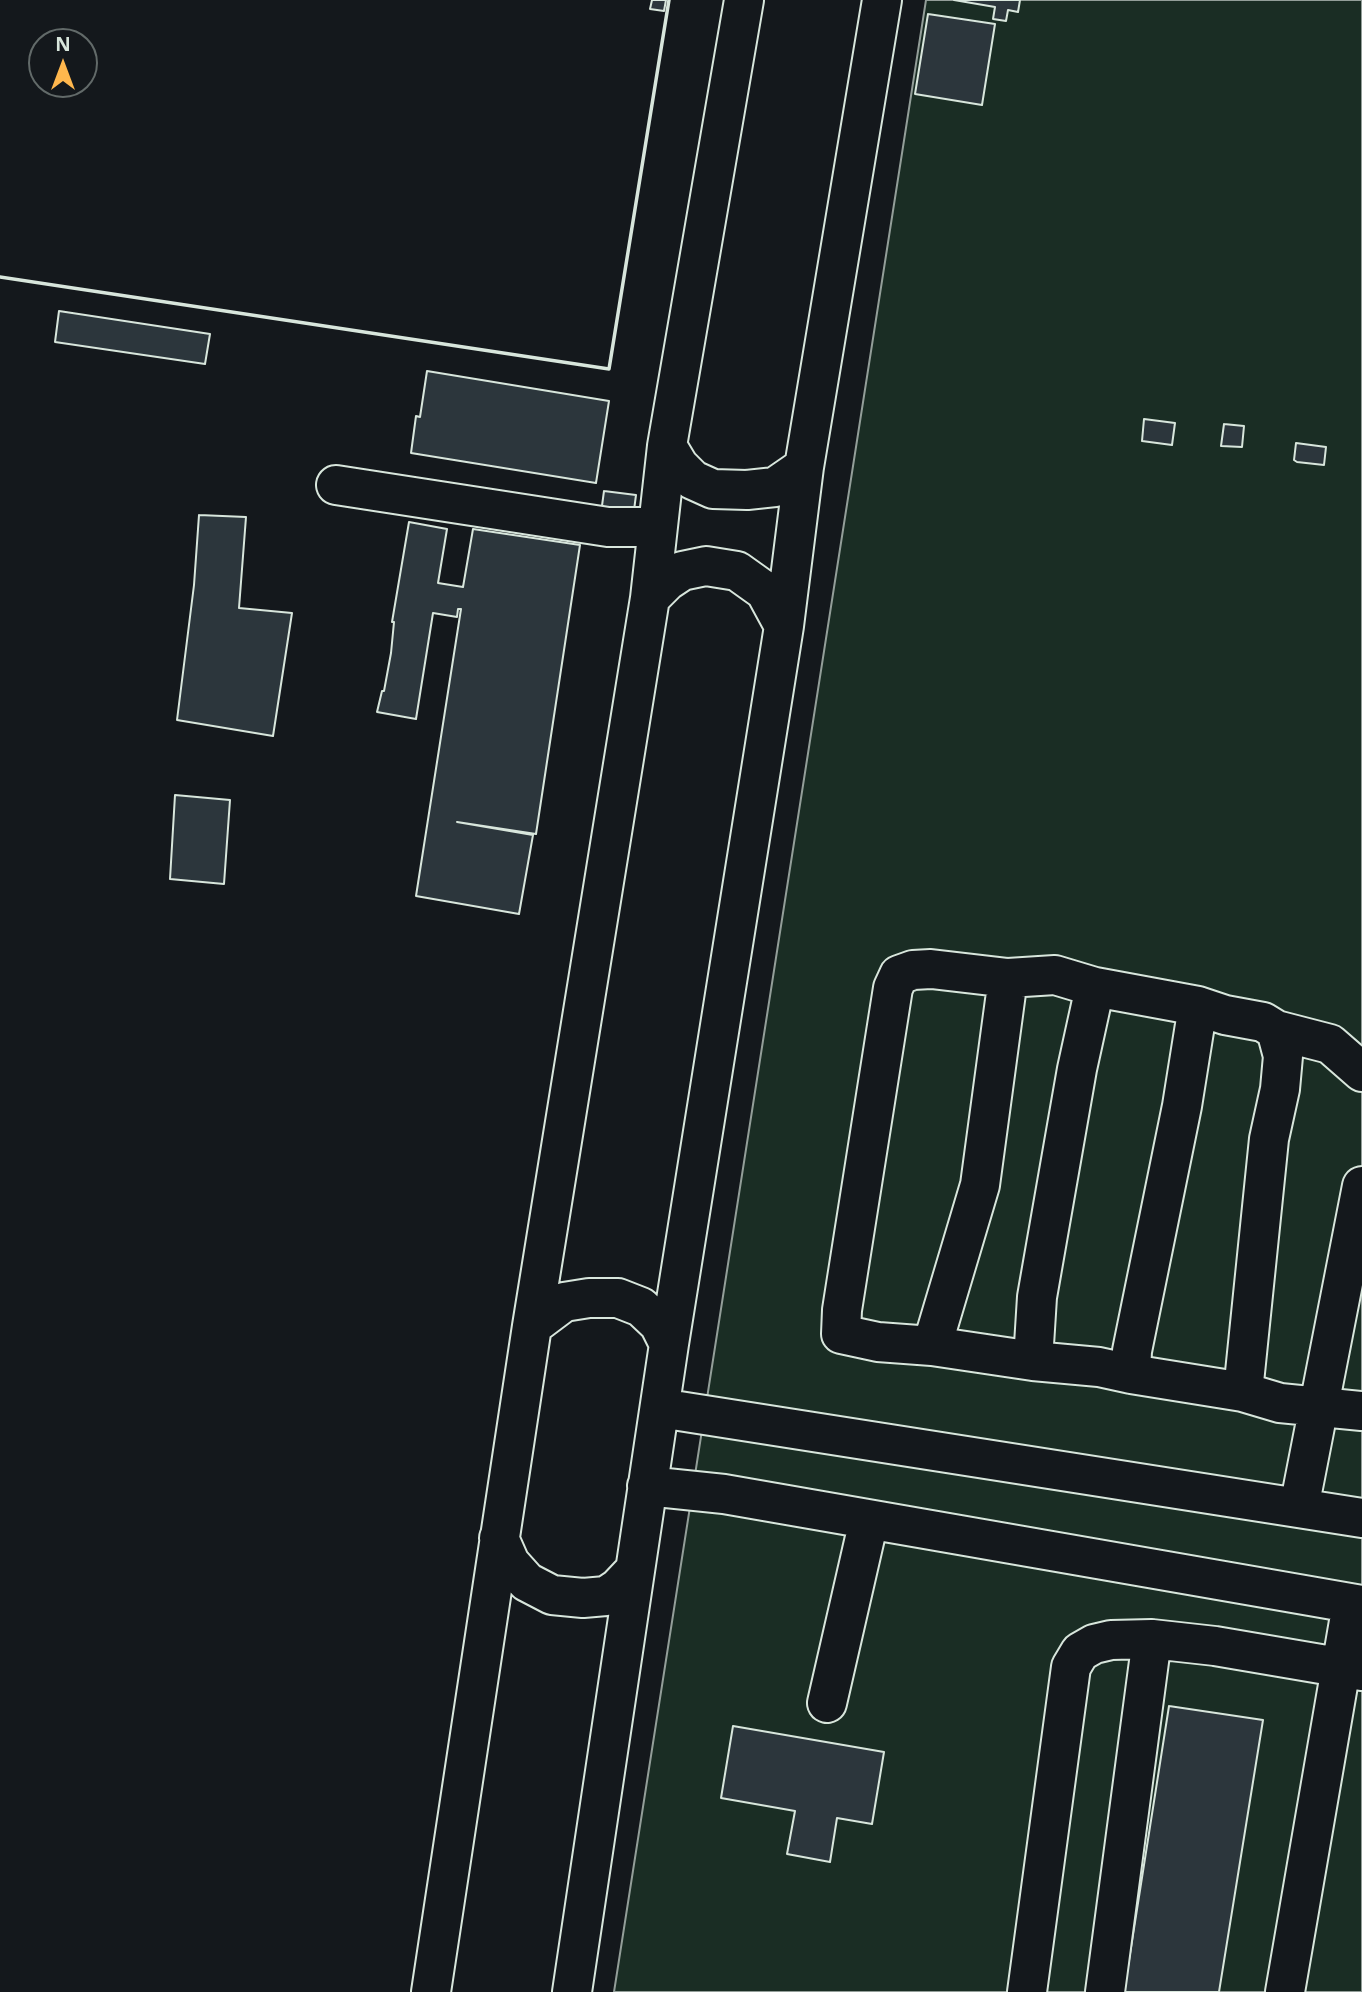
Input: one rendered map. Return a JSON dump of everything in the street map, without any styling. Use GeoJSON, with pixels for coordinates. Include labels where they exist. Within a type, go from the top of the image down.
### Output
{"type":"FeatureCollection","features":[{"type":"Feature","properties":{"kind":"lane"},"geometry":{"type":"LineString","coordinates":[[431,1992],[532,1326],[650,598],[667,446],[744,0]]}},
{"type":"Feature","properties":{"kind":"lane"},"geometry":{"type":"LineString","coordinates":[[572,1992],[647,1486],[784,626],[804,467],[882,0]]}},
{"type":"Feature","properties":{"kind":"lane"},"geometry":{"type":"LineString","coordinates":[[667,446],[679,466],[693,480],[713,489],[775,487],[804,467]]}},
{"type":"Feature","properties":{"kind":"lane"},"geometry":{"type":"LineString","coordinates":[[336,485],[608,527],[658,527]]}},
{"type":"Feature","properties":{"kind":"lane"},"geometry":{"type":"LineString","coordinates":[[650,598],[667,580],[682,571],[706,566],[737,571],[765,591],[784,626]]}},
{"type":"Feature","properties":{"kind":"lane"},"geometry":{"type":"LineString","coordinates":[[1362,1072],[1330,1044],[1276,1030],[1263,1022],[1225,1015],[1198,1006],[1095,987],[1055,975],[1008,978],[931,969],[913,970],[899,975],[893,988],[841,1334],[878,1342],[932,1346],[1033,1361],[1098,1367],[1243,1392],[1280,1403],[1362,1411]]}},
{"type":"Feature","properties":{"kind":"lane"},"geometry":{"type":"LineString","coordinates":[[932,1346],[980,1185],[1008,978]]}},
{"type":"Feature","properties":{"kind":"lane"},"geometry":{"type":"LineString","coordinates":[[1033,1361],[1037,1297],[1077,1069],[1095,987]]}},
{"type":"Feature","properties":{"kind":"lane"},"geometry":{"type":"LineString","coordinates":[[1131,1374],[1132,1351],[1182,1106],[1198,1006]]}},
{"type":"Feature","properties":{"kind":"lane"},"geometry":{"type":"LineString","coordinates":[[1243,1392],[1269,1139],[1280,1089],[1283,1056],[1276,1030]]}},
{"type":"Feature","properties":{"kind":"lane"},"geometry":{"type":"LineString","coordinates":[[1299,1508],[1362,1186]]}},
{"type":"Feature","properties":{"kind":"lane"},"geometry":{"type":"LineString","coordinates":[[532,1326],[564,1302],[589,1298],[618,1298],[641,1307],[659,1324],[669,1345]]}},
{"type":"Feature","properties":{"kind":"lane"},"geometry":{"type":"LineString","coordinates":[[660,1408],[1362,1518]]}},
{"type":"Feature","properties":{"kind":"lane"},"geometry":{"type":"LineString","coordinates":[[647,1486],[724,1494],[1357,1605],[1351,1670],[1284,1992]]}},
{"type":"Feature","properties":{"kind":"lane"},"geometry":{"type":"LineString","coordinates":[[827,1703],[869,1520]]}},
{"type":"Feature","properties":{"kind":"lane"},"geometry":{"type":"LineString","coordinates":[[499,1538],[510,1563],[527,1582],[552,1595],[583,1598],[606,1596],[635,1570]]}},
{"type":"Feature","properties":{"kind":"lane"},"geometry":{"type":"LineString","coordinates":[[1027,1992],[1071,1667],[1080,1653],[1094,1644],[1111,1640],[1152,1639],[1215,1646],[1351,1670]]}},
{"type":"Feature","properties":{"kind":"lane"},"geometry":{"type":"LineString","coordinates":[[1105,1992],[1152,1639]]}},
{"type":"Feature","properties":{"kind":"green space"},"geometry":{"type":"Polygon","coordinates":[[[926,0],[1362,0],[1362,1992],[614,1992],[926,0]]]}},
{"type":"Feature","properties":{"kind":"building"},"geometry":{"type":"Polygon","coordinates":[[[652,0],[666,0],[664,11],[650,9],[652,0]]]}},
{"type":"Feature","properties":{"kind":"building"},"geometry":{"type":"Polygon","coordinates":[[[954,0],[1020,0],[1018,12],[1008,10],[1006,21],[993,19],[995,7],[954,0]]]}},
{"type":"Feature","properties":{"kind":"building"},"geometry":{"type":"Polygon","coordinates":[[[928,14],[995,24],[982,105],[915,94],[928,14]]]}},
{"type":"Feature","properties":{"kind":"building"},"geometry":{"type":"Polygon","coordinates":[[[59,311],[210,334],[205,364],[55,342],[59,311]]]}},
{"type":"Feature","properties":{"kind":"building"},"geometry":{"type":"Polygon","coordinates":[[[427,371],[609,401],[596,483],[411,453],[416,416],[420,417],[427,371]]]}},
{"type":"Feature","properties":{"kind":"building"},"geometry":{"type":"Polygon","coordinates":[[[1144,419],[1175,423],[1172,445],[1142,441],[1144,419]]]}},
{"type":"Feature","properties":{"kind":"building"},"geometry":{"type":"Polygon","coordinates":[[[1224,424],[1244,426],[1242,447],[1221,446],[1224,424]]]}},
{"type":"Feature","properties":{"kind":"building"},"geometry":{"type":"Polygon","coordinates":[[[1296,443],[1326,447],[1324,465],[1294,460],[1296,443]]]}},
{"type":"Feature","properties":{"kind":"building"},"geometry":{"type":"Polygon","coordinates":[[[604,491],[636,495],[633,518],[601,513],[604,491]]]}},
{"type":"Feature","properties":{"kind":"building"},"geometry":{"type":"Polygon","coordinates":[[[199,515],[246,517],[239,608],[292,613],[273,736],[177,720],[194,585],[199,515]]]}},
{"type":"Feature","properties":{"kind":"building"},"geometry":{"type":"Polygon","coordinates":[[[409,522],[447,529],[438,583],[463,587],[473,529],[580,545],[536,834],[457,822],[533,835],[519,914],[416,896],[461,609],[458,609],[457,617],[433,613],[416,719],[377,712],[391,653],[392,622],[409,522]]]}},
{"type":"Feature","properties":{"kind":"building"},"geometry":{"type":"Polygon","coordinates":[[[175,795],[230,800],[224,884],[170,879],[175,795]]]}},
{"type":"Feature","properties":{"kind":"building"},"geometry":{"type":"Polygon","coordinates":[[[1169,1706],[1263,1720],[1219,1992],[1124,1992],[1169,1706]]]}},
{"type":"Feature","properties":{"kind":"building"},"geometry":{"type":"Polygon","coordinates":[[[733,1726],[884,1752],[872,1824],[837,1818],[830,1862],[787,1854],[795,1811],[721,1798],[733,1726]]]}},
{"type":"Feature","properties":{"kind":"wall"},"geometry":{"type":"LineString","coordinates":[[0,277],[609,369],[669,0]]}}]}
